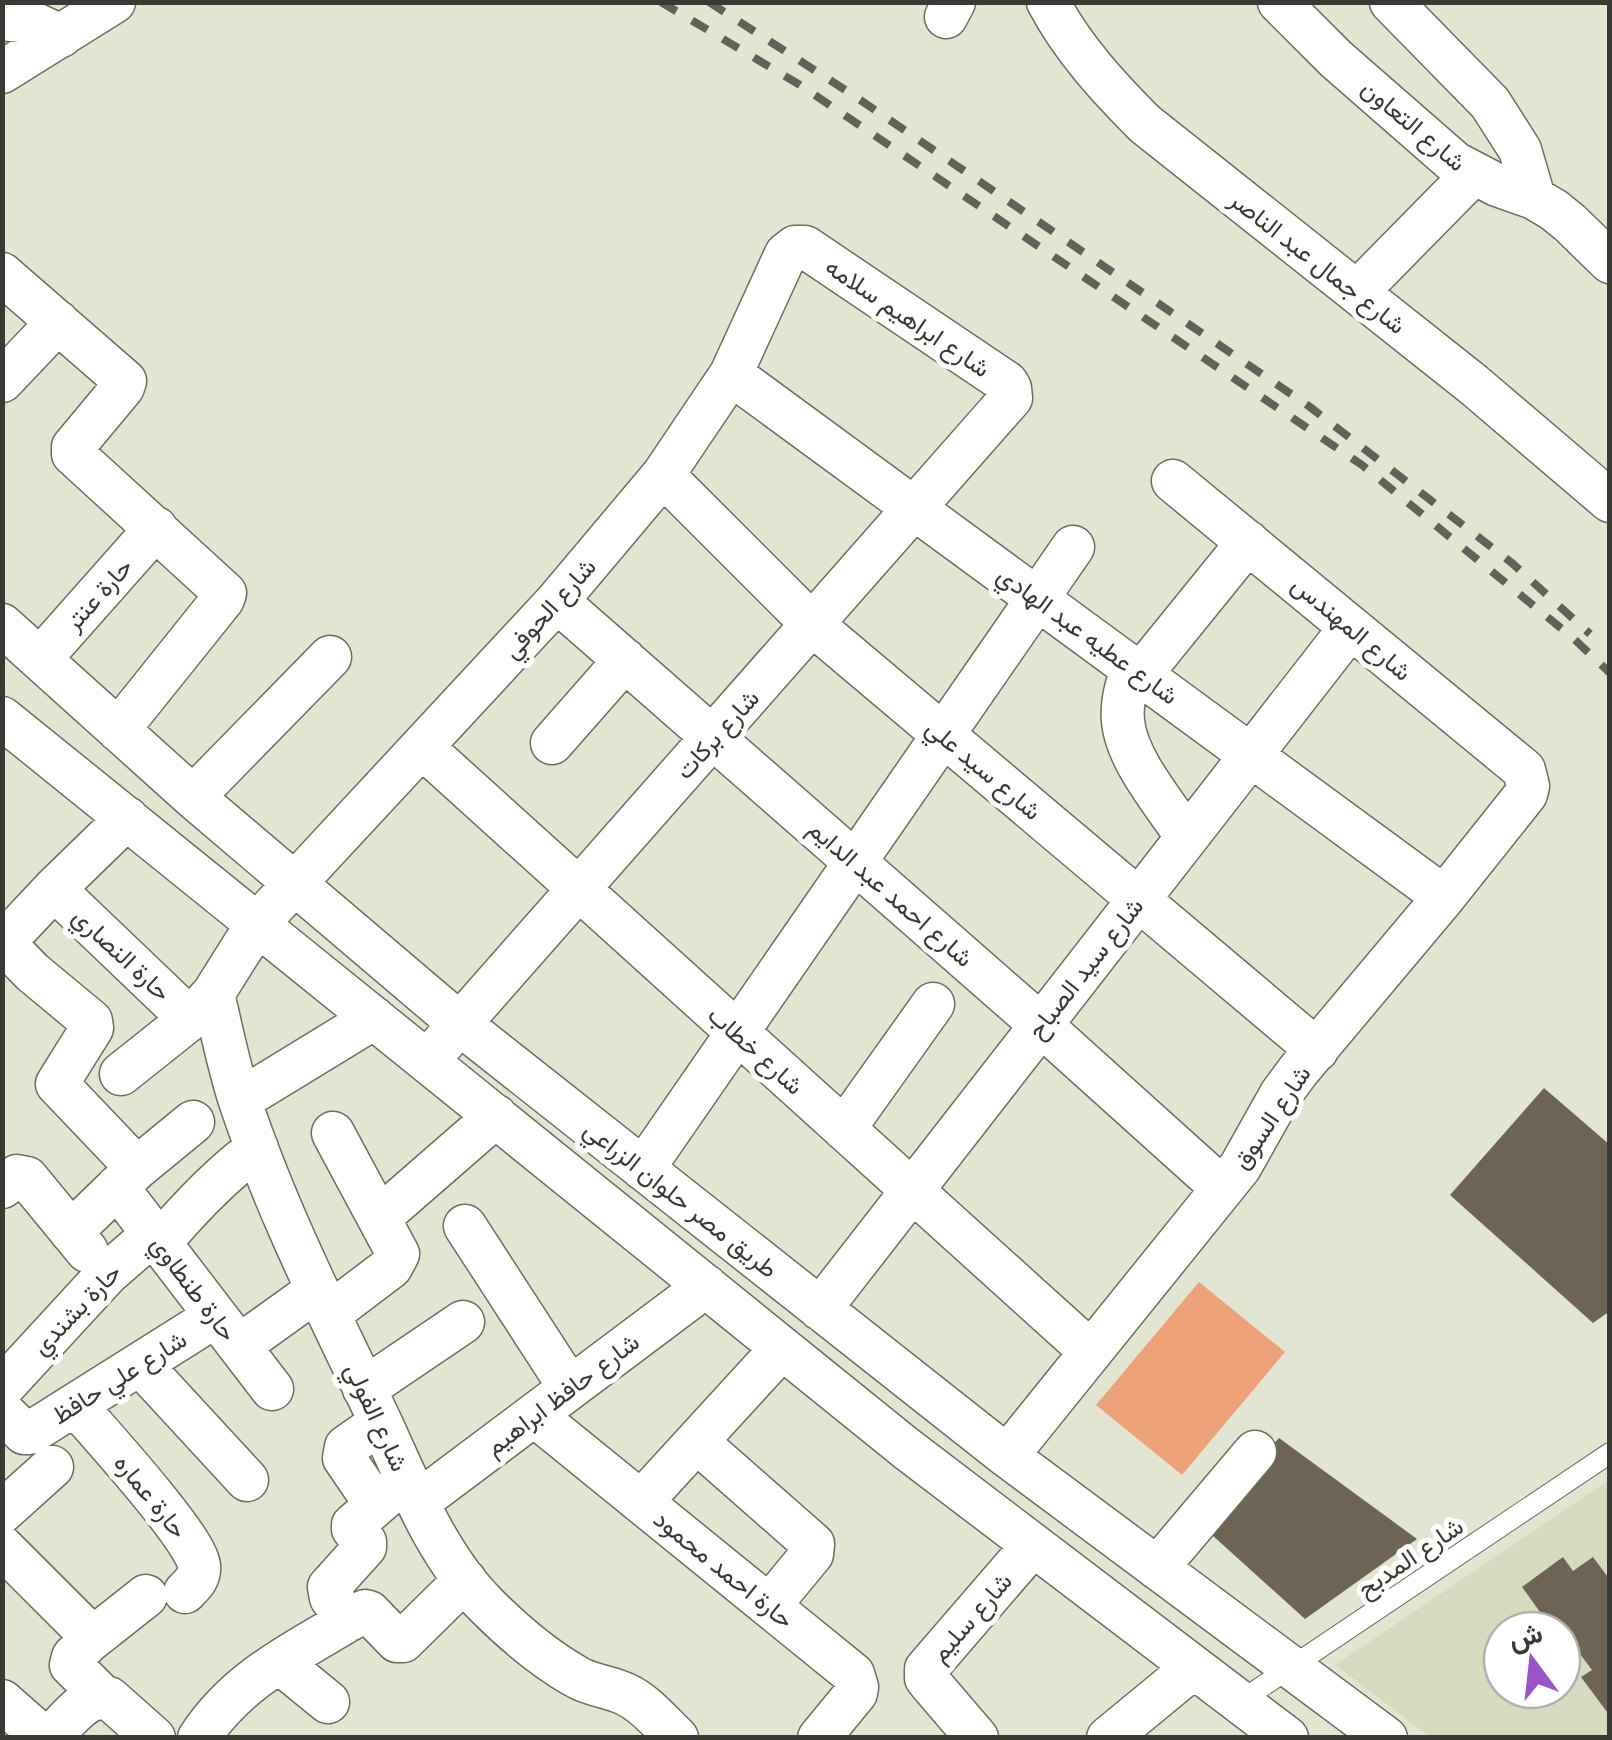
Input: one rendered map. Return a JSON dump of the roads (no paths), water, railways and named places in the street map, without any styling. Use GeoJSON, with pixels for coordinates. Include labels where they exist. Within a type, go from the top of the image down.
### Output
{"type":"FeatureCollection","features":[{"type":"Feature","properties":{"kind":"street"},"geometry":{"type":"LineString","coordinates":[[2,72],[114,2]]}},
{"type":"Feature","properties":{"kind":"street","name":"شارع جمال عبد الناصر"},"geometry":{"type":"LineString","coordinates":[[1048,2],[1081,55],[1144,124],[1474,385],[1610,501]]}},
{"type":"Feature","properties":{"kind":"street","name":"شارع التعاون"},"geometry":{"type":"LineString","coordinates":[[1279,2],[1429,142],[1473,174],[1534,198],[1570,223],[1610,262]]}},
{"type":"Feature","properties":{"kind":"street"},"geometry":{"type":"LineString","coordinates":[[1391,2],[1490,103],[1520,150],[1534,198]]}},
{"type":"Feature","properties":{"kind":"street"},"geometry":{"type":"LineString","coordinates":[[2,19],[31,22],[61,36]]}},
{"type":"Feature","properties":{"kind":"street"},"geometry":{"type":"LineString","coordinates":[[1356,292],[1473,174]]}},
{"type":"Feature","properties":{"kind":"street","name":"شارع ابراهيم سلامه"},"geometry":{"type":"LineString","coordinates":[[786,254],[794,247],[805,247],[1006,384],[1012,398],[1006,406]]}},
{"type":"Feature","properties":{"kind":"street","name":"شارع الحوفي"},"geometry":{"type":"LineString","coordinates":[[122,1074],[202,1007],[257,924],[558,601],[663,475],[731,374],[786,254]]}},
{"type":"Feature","properties":{"kind":"street"},"geometry":{"type":"LineString","coordinates":[[2,274],[125,381],[73,447],[73,454],[221,587],[225,596],[118,730]]}},
{"type":"Feature","properties":{"kind":"street"},"geometry":{"type":"LineString","coordinates":[[3,379],[58,322]]}},
{"type":"Feature","properties":{"kind":"street","name":"شارع عطيه عبد الهادي"},"geometry":{"type":"LineString","coordinates":[[731,374],[1444,896]]}},
{"type":"Feature","properties":{"kind":"street","name":"شارع بركات"},"geometry":{"type":"LineString","coordinates":[[427,1061],[1006,406]]}},
{"type":"Feature","properties":{"kind":"street","name":"شارع سيد علي"},"geometry":{"type":"LineString","coordinates":[[663,475],[813,625],[1317,1050]]}},
{"type":"Feature","properties":{"kind":"street","name":"شارع المهندس"},"geometry":{"type":"LineString","coordinates":[[1173,481],[1528,777]]}},
{"type":"Feature","properties":{"kind":"street","name":"حارة عنتر"},"geometry":{"type":"LineString","coordinates":[[40,659],[156,528]]}},
{"type":"Feature","properties":{"kind":"street"},"geometry":{"type":"LineString","coordinates":[[1186,836],[1130,750],[1123,722],[1124,694],[1136,671],[1248,542]]}},
{"type":"Feature","properties":{"kind":"street"},"geometry":{"type":"LineString","coordinates":[[643,1169],[1073,546]]}},
{"type":"Feature","properties":{"kind":"street","name":"شارع احمد عبد الدايم"},"geometry":{"type":"LineString","coordinates":[[558,601],[1222,1188]]}},
{"type":"Feature","properties":{"kind":"street","name":"طريق مصر حلوان الزراعي"},"geometry":{"type":"LineString","coordinates":[[2,625],[193,797],[460,1024],[1007,1456],[1386,1738]]}},
{"type":"Feature","properties":{"kind":"street","name":"شارع سيد الصباح"},"geometry":{"type":"LineString","coordinates":[[820,1309],[1350,628]]}},
{"type":"Feature","properties":{"kind":"street"},"geometry":{"type":"LineString","coordinates":[[193,797],[330,657]]}},
{"type":"Feature","properties":{"kind":"street"},"geometry":{"type":"LineString","coordinates":[[552,743],[625,660]]}},
{"type":"Feature","properties":{"kind":"street","name":"طريق مصر حلوان الزراعي"},"geometry":{"type":"LineString","coordinates":[[2,718],[907,1450],[1287,1738]]}},
{"type":"Feature","properties":{"kind":"street","name":"شارع خطاب"},"geometry":{"type":"LineString","coordinates":[[422,747],[1090,1352]]}},
{"type":"Feature","properties":{"kind":"street","name":"شارع السوق"},"geometry":{"type":"LineString","coordinates":[[1007,1456],[1222,1188],[1254,1144],[1281,1094],[1526,794],[1528,777]]}},
{"type":"Feature","properties":{"kind":"street"},"geometry":{"type":"LineString","coordinates":[[2,941],[127,818]]}},
{"type":"Feature","properties":{"kind":"street","name":"حارة النصاري"},"geometry":{"type":"LineString","coordinates":[[54,889],[202,1007]]}},
{"type":"Feature","properties":{"kind":"street","name":"حارة طنطاوي"},"geometry":{"type":"LineString","coordinates":[[2,941],[91,1021],[92,1028],[57,1084],[127,1177],[157,1238],[272,1389]]}},
{"type":"Feature","properties":{"kind":"street"},"geometry":{"type":"LineString","coordinates":[[844,1129],[933,1004]]}},
{"type":"Feature","properties":{"kind":"street","name":"شارع الفولي"},"geometry":{"type":"LineString","coordinates":[[202,1007],[256,1148],[372,1406],[400,1495],[465,1580],[510,1630],[586,1682],[635,1700],[677,1738]]}},
{"type":"Feature","properties":{"kind":"street"},"geometry":{"type":"LineString","coordinates":[[240,1100],[374,1018]]}},
{"type":"Feature","properties":{"kind":"street"},"geometry":{"type":"LineString","coordinates":[[333,1133],[380,1218],[496,1116]]}},
{"type":"Feature","properties":{"kind":"street"},"geometry":{"type":"LineString","coordinates":[[71,1232],[127,1177],[185,1129],[215,1182]]}},
{"type":"Feature","properties":{"kind":"street","name":"حارة بشندي"},"geometry":{"type":"LineString","coordinates":[[2,1388],[107,1274],[157,1238],[256,1148]]}},
{"type":"Feature","properties":{"kind":"street"},"geometry":{"type":"LineString","coordinates":[[2,1187],[16,1176],[27,1178],[107,1274]]}},
{"type":"Feature","properties":{"kind":"street","name":"شارع علي حافظ"},"geometry":{"type":"LineString","coordinates":[[12,1420],[26,1434],[32,1432],[140,1364],[228,1331],[323,1302],[394,1263],[398,1254],[380,1218]]}},
{"type":"Feature","properties":{"kind":"street"},"geometry":{"type":"LineString","coordinates":[[464,1226],[570,1388]]}},
{"type":"Feature","properties":{"kind":"street","name":"شارع حافظ ابراهيم"},"geometry":{"type":"LineString","coordinates":[[400,1495],[534,1415],[706,1286]]}},
{"type":"Feature","properties":{"kind":"street"},"geometry":{"type":"LineString","coordinates":[[372,1406],[463,1322]]}},
{"type":"Feature","properties":{"kind":"street"},"geometry":{"type":"LineString","coordinates":[[641,1502],[782,1348]]}},
{"type":"Feature","properties":{"kind":"street"},"geometry":{"type":"LineString","coordinates":[[140,1364],[246,1480]]}},
{"type":"Feature","properties":{"kind":"street","name":"حارة عماره"},"geometry":{"type":"LineString","coordinates":[[75,1405],[136,1475],[193,1548],[200,1563],[197,1580],[166,1594],[88,1642]]}},
{"type":"Feature","properties":{"kind":"street"},"geometry":{"type":"LineString","coordinates":[[907,1450],[944,1407]]}},
{"type":"Feature","properties":{"kind":"street","name":"حارة احمد محمود"},"geometry":{"type":"LineString","coordinates":[[534,1415],[848,1670],[857,1686],[852,1699],[819,1738]]}},
{"type":"Feature","properties":{"kind":"street"},"geometry":{"type":"LineString","coordinates":[[697,1442],[813,1544],[812,1554],[769,1606]]}},
{"type":"Feature","properties":{"kind":"street"},"geometry":{"type":"LineString","coordinates":[[1157,1568],[1255,1452]]}},
{"type":"Feature","properties":{"kind":"street"},"geometry":{"type":"LineString","coordinates":[[2,1512],[52,1467]]}},
{"type":"Feature","properties":{"kind":"street"},"geometry":{"type":"LineString","coordinates":[[349,1620],[328,1588],[365,1547],[352,1527],[354,1522],[400,1495]]}},
{"type":"Feature","properties":{"kind":"street","name":"شارع سليم"},"geometry":{"type":"LineString","coordinates":[[977,1738],[926,1678],[926,1669],[1033,1545]]}},
{"type":"Feature","properties":{"kind":"street"},"geometry":{"type":"LineString","coordinates":[[2,1547],[86,1630],[88,1642],[73,1657],[71,1665],[154,1738]]}},
{"type":"Feature","properties":{"kind":"street"},"geometry":{"type":"LineString","coordinates":[[198,1738],[212,1716],[254,1677],[349,1620],[369,1612],[397,1641],[403,1641],[465,1580]]}},
{"type":"Feature","properties":{"kind":"street"},"geometry":{"type":"LineString","coordinates":[[279,1662],[328,1702]]}},
{"type":"Feature","properties":{"kind":"street"},"geometry":{"type":"LineString","coordinates":[[1108,1738],[1192,1668]]}},
{"type":"Feature","properties":{"kind":"street"},"geometry":{"type":"LineString","coordinates":[[2,1700],[47,1738],[86,1702],[102,1696]]}},
{"type":"Feature","properties":{"kind":"lane","name":"شارع المدبح"},"geometry":{"type":"LineString","coordinates":[[1238,1702],[1610,1453]]}},
{"type":"Feature","properties":{"kind":"railway"},"geometry":{"type":"LineString","coordinates":[[661,2],[800,85],[1362,465],[1573,638],[1610,673]]}},
{"type":"Feature","properties":{"kind":"railway"},"geometry":{"type":"LineString","coordinates":[[709,2],[853,95],[1310,407],[1512,563],[1590,634]]}}]}
